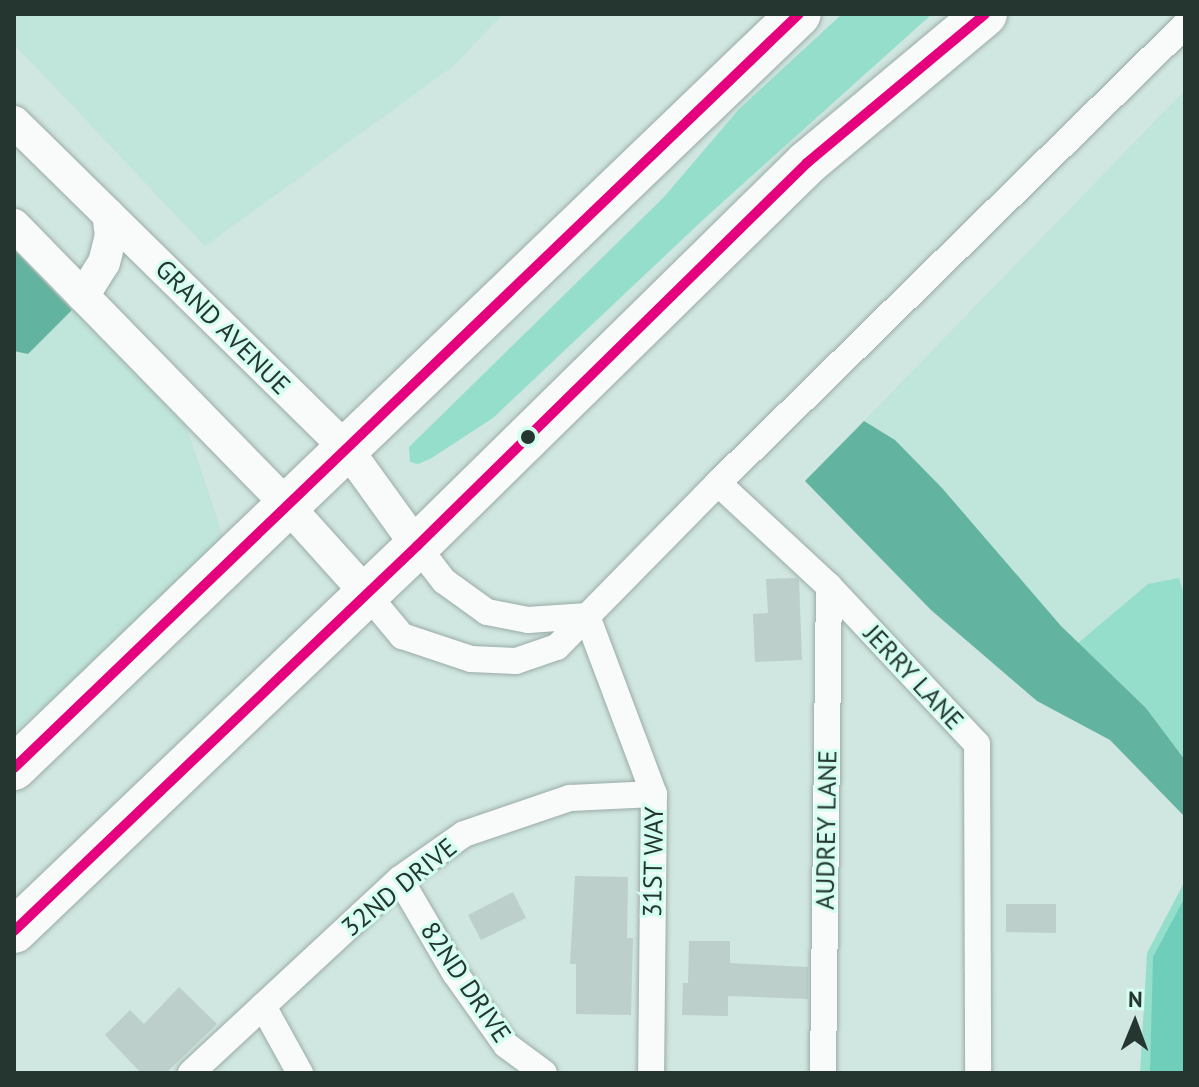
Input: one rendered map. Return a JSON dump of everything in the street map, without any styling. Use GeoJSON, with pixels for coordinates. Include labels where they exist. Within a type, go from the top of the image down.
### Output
{"type":"FeatureCollection","features":[{"type":"Feature","properties":{"kind":"highway"},"geometry":{"type":"LineString","coordinates":[[14,768],[799,14]]}},
{"type":"Feature","properties":{"kind":"highway"},"geometry":{"type":"LineString","coordinates":[[14,931],[417,546],[807,163],[985,14]]}},
{"type":"Feature","properties":{"kind":"street"},"geometry":{"type":"LineString","coordinates":[[14,225],[286,504],[402,636],[471,659],[516,661],[557,647],[718,483],[1185,25]]}},
{"type":"Feature","properties":{"kind":"street","name":"GRAND AVENUE"},"geometry":{"type":"LineString","coordinates":[[14,122],[347,449],[417,546]]}},
{"type":"Feature","properties":{"kind":"street"},"geometry":{"type":"LineString","coordinates":[[83,296],[104,263],[111,235],[108,214]]}},
{"type":"Feature","properties":{"kind":"street","name":"JERRY LANE"},"geometry":{"type":"LineString","coordinates":[[718,483],[829,586],[977,744],[978,1073]]}},
{"type":"Feature","properties":{"kind":"street"},"geometry":{"type":"LineString","coordinates":[[417,546],[444,581],[487,612],[528,620],[587,616]]}},
{"type":"Feature","properties":{"kind":"street","name":"AUDREY LANE"},"geometry":{"type":"LineString","coordinates":[[823,1073],[829,586]]}},
{"type":"Feature","properties":{"kind":"street","name":"31ST WAY"},"geometry":{"type":"LineString","coordinates":[[587,616],[654,794],[651,1073]]}},
{"type":"Feature","properties":{"kind":"street","name":"32ND DRIVE"},"geometry":{"type":"LineString","coordinates":[[191,1073],[400,879],[464,834],[570,798],[654,794]]}},
{"type":"Feature","properties":{"kind":"street","name":"82ND DRIVE"},"geometry":{"type":"LineString","coordinates":[[400,879],[455,973],[506,1045],[544,1073]]}},
{"type":"Feature","properties":{"kind":"street"},"geometry":{"type":"LineString","coordinates":[[263,1006],[300,1073]]}},
{"type":"Feature","properties":{"kind":"shaded area"},"geometry":{"type":"Polygon","coordinates":[[[14,14],[503,14],[452,67],[205,246],[14,44],[14,14]]]}},
{"type":"Feature","properties":{"kind":"shaded area"},"geometry":{"type":"Polygon","coordinates":[[[842,14],[932,14],[705,218],[493,418],[430,459],[418,464],[410,462],[409,447],[664,197],[739,109],[842,14]]]}},
{"type":"Feature","properties":{"kind":"shaded area"},"geometry":{"type":"Polygon","coordinates":[[[1185,90],[1185,598],[1148,584],[1078,643],[864,421],[1185,90]]]}},
{"type":"Feature","properties":{"kind":"shaded area"},"geometry":{"type":"Polygon","coordinates":[[[14,250],[72,310],[28,354],[14,351],[14,250]]]}},
{"type":"Feature","properties":{"kind":"shaded area"},"geometry":{"type":"Polygon","coordinates":[[[72,310],[186,426],[224,540],[126,635],[14,732],[14,351],[28,354],[72,310]]]}},
{"type":"Feature","properties":{"kind":"shaded area"},"geometry":{"type":"Polygon","coordinates":[[[864,421],[895,440],[942,488],[1061,626],[1146,708],[1185,760],[1185,817],[1110,740],[1037,701],[931,610],[805,481],[864,421]]]}},
{"type":"Feature","properties":{"kind":"shaded area"},"geometry":{"type":"Polygon","coordinates":[[[1179,578],[1185,598],[1185,760],[1146,708],[1078,643],[1148,584],[1179,578]]]}},
{"type":"Feature","properties":{"kind":"shaded area"},"geometry":{"type":"Polygon","coordinates":[[[1185,881],[1185,1073],[1140,1073],[1147,953],[1185,881]]]}},
{"type":"Feature","properties":{"kind":"shaded area"},"geometry":{"type":"Polygon","coordinates":[[[1185,897],[1185,1073],[1150,1073],[1153,957],[1185,897]]]}},
{"type":"Feature","properties":{"kind":"building"},"geometry":{"type":"Polygon","coordinates":[[[766,579],[799,580],[802,660],[755,662],[753,614],[768,613],[766,579]]]}},
{"type":"Feature","properties":{"kind":"building"},"geometry":{"type":"Polygon","coordinates":[[[575,876],[628,877],[627,938],[633,938],[631,1015],[576,1014],[576,964],[570,964],[575,876]]]}},
{"type":"Feature","properties":{"kind":"building"},"geometry":{"type":"Polygon","coordinates":[[[513,892],[526,918],[481,940],[468,915],[513,892]]]}},
{"type":"Feature","properties":{"kind":"building"},"geometry":{"type":"Polygon","coordinates":[[[1006,904],[1056,904],[1056,933],[1006,932],[1006,904]]]}},
{"type":"Feature","properties":{"kind":"building"},"geometry":{"type":"Polygon","coordinates":[[[689,941],[730,941],[730,963],[808,967],[808,999],[728,996],[728,1016],[682,1015],[683,983],[688,983],[689,941]]]}},
{"type":"Feature","properties":{"kind":"building"},"geometry":{"type":"Polygon","coordinates":[[[179,987],[217,1024],[166,1073],[141,1073],[105,1035],[130,1010],[144,1024],[179,987]]]}},
{"type":"Feature","properties":{"kind":"transit line"},"geometry":{"type":"LineString","coordinates":[[14,768],[799,14]]}},
{"type":"Feature","properties":{"kind":"transit line"},"geometry":{"type":"LineString","coordinates":[[14,931],[417,546],[807,163],[985,14]]}}]}
